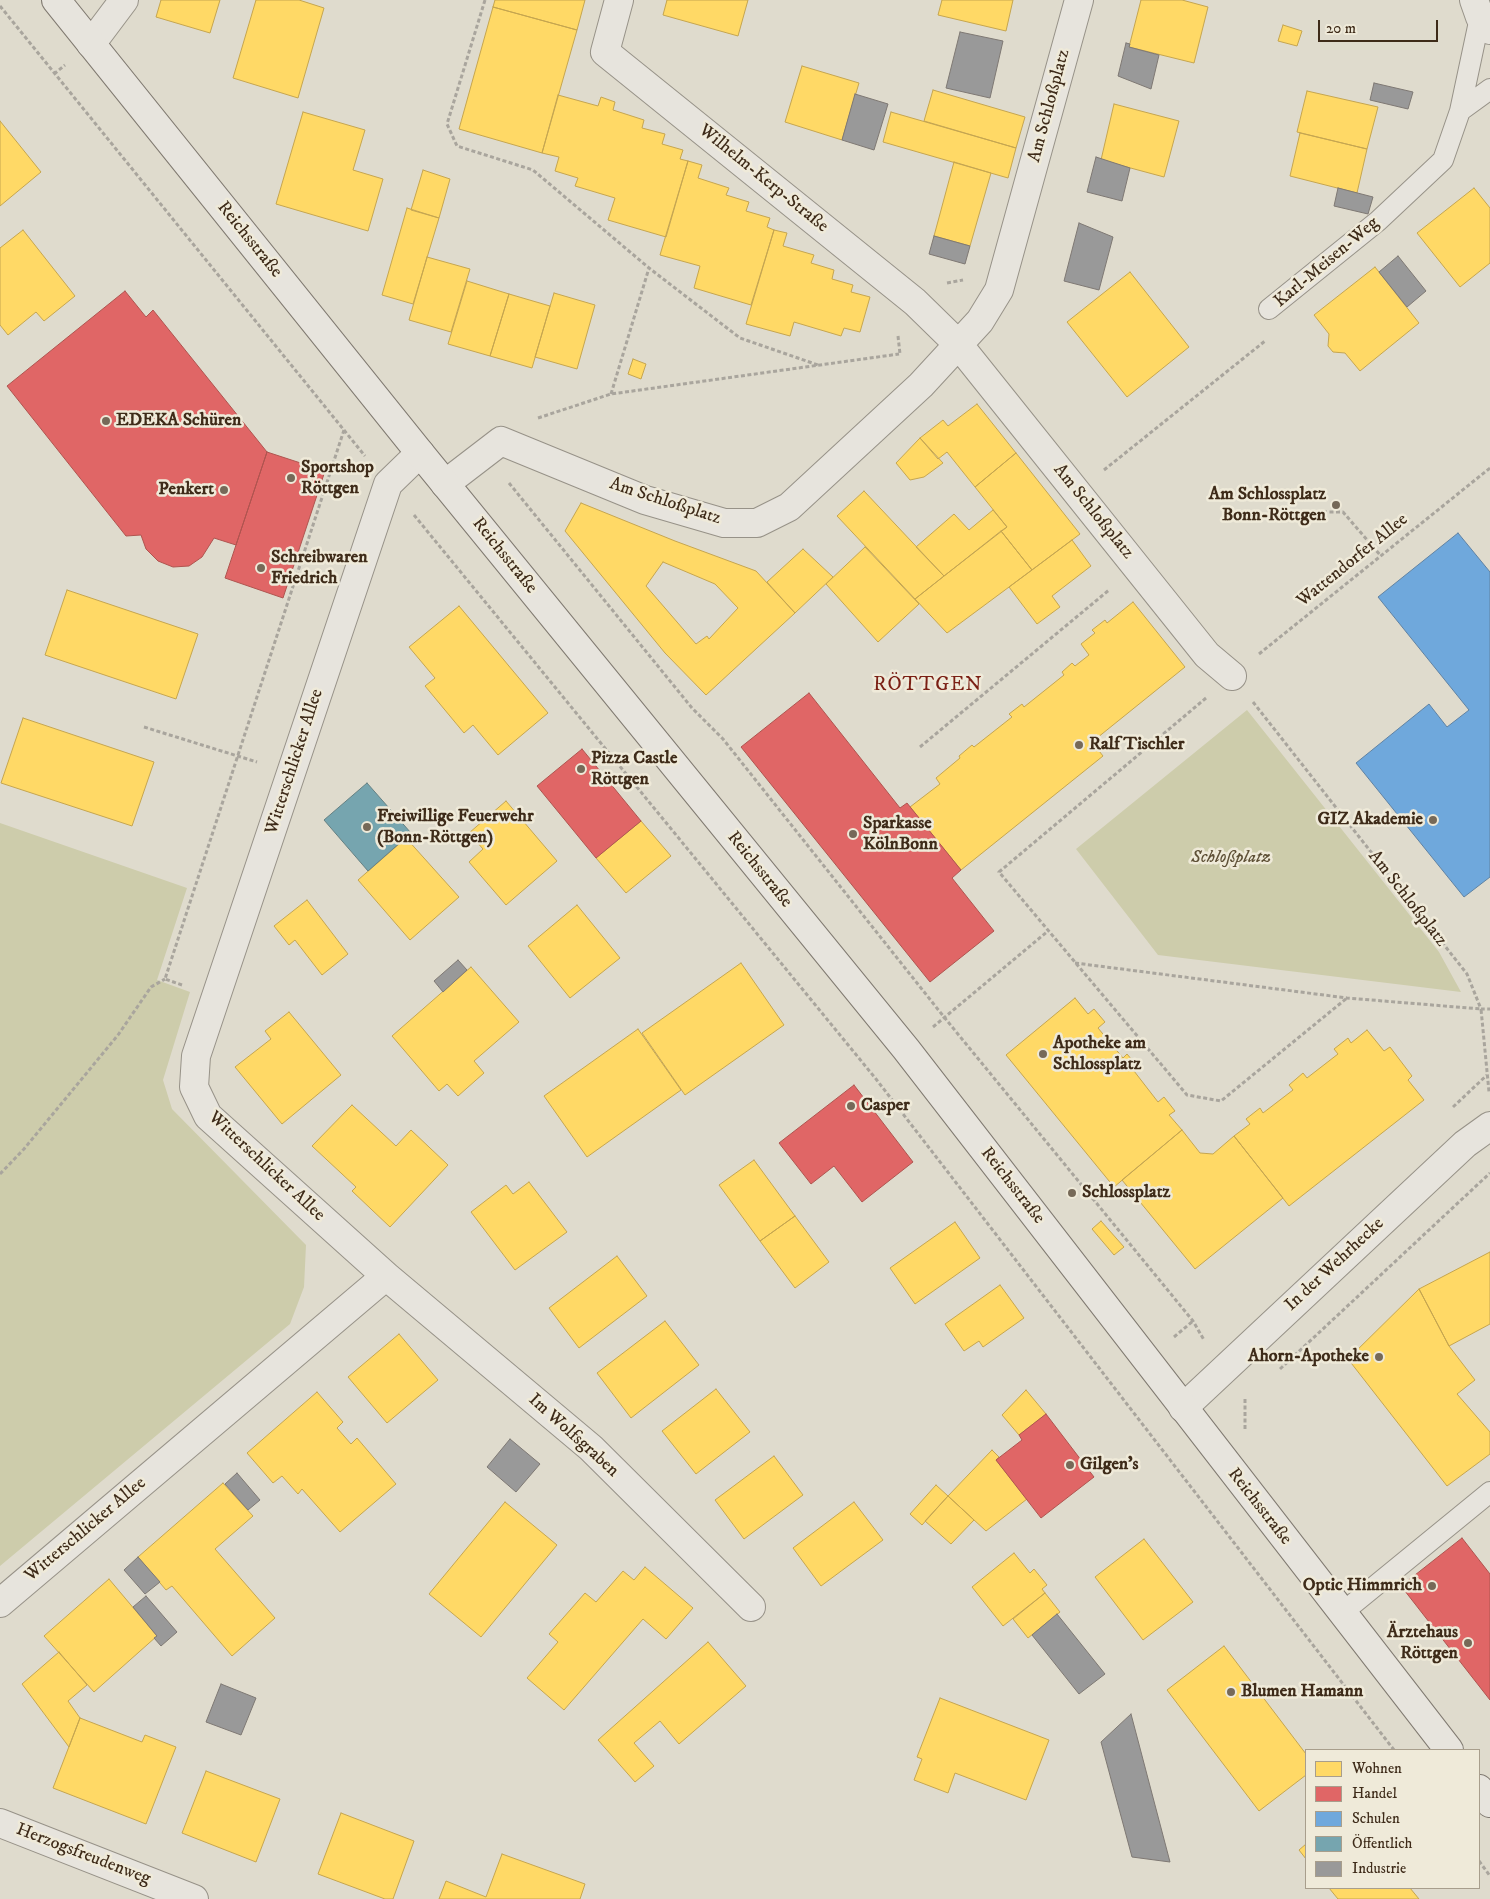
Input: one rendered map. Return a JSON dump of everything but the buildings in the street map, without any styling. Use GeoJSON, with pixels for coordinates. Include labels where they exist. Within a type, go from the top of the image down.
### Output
{"type":"FeatureCollection","features":[{"type":"Feature","properties":{"kind":"street","name":"Reichsstraße"},"geometry":{"type":"LineString","coordinates":[[56,0],[445,484],[906,1049],[1448,1749]]}},
{"type":"Feature","properties":{"kind":"street"},"geometry":{"type":"LineString","coordinates":[[91,44],[124,0]]}},
{"type":"Feature","properties":{"kind":"street","name":"Wilhelm-Kerp-Straße"},"geometry":{"type":"LineString","coordinates":[[619,0],[606,52],[915,302],[958,344]]}},
{"type":"Feature","properties":{"kind":"street","name":"Am Schloßplatz"},"geometry":{"type":"LineString","coordinates":[[493,447],[645,500],[724,523],[757,523],[789,507],[921,385],[980,321],[999,290],[1079,0]]}},
{"type":"Feature","properties":{"kind":"street","name":"Am Schloßplatz"},"geometry":{"type":"LineString","coordinates":[[958,344],[1207,655],[1232,676]]}},
{"type":"Feature","properties":{"kind":"street"},"geometry":{"type":"LineString","coordinates":[[445,484],[493,447]]}},
{"type":"Feature","properties":{"kind":"street","name":"Witterschlicker Allee"},"geometry":{"type":"LineString","coordinates":[[0,1603],[386,1276],[208,1116],[194,1087],[196,1056],[388,484],[420,453]]}},
{"type":"Feature","properties":{"kind":"street","name":"In der Wehrhecke"},"geometry":{"type":"LineString","coordinates":[[1183,1408],[1465,1144],[1490,1126]]}},
{"type":"Feature","properties":{"kind":"street","name":"Im Wolfsgraben"},"geometry":{"type":"LineString","coordinates":[[386,1276],[591,1448],[751,1607]]}},
{"type":"Feature","properties":{"kind":"street"},"geometry":{"type":"LineString","coordinates":[[1480,1790],[1490,1804]]}},
{"type":"Feature","properties":{"kind":"street","name":"Herzogsfreudenweg"},"geometry":{"type":"LineString","coordinates":[[0,1823],[194,1899]]}},
{"type":"Feature","properties":{"kind":"lane","name":"Karl-Meisen-Weg"},"geometry":{"type":"LineString","coordinates":[[1270,309],[1378,221],[1443,160],[1460,111],[1481,16]]}},
{"type":"Feature","properties":{"kind":"lane"},"geometry":{"type":"LineString","coordinates":[[1460,111],[1490,89]]}},
{"type":"Feature","properties":{"kind":"lane"},"geometry":{"type":"LineString","coordinates":[[1342,1614],[1490,1492]]}},
{"type":"Feature","properties":{"kind":"path"},"geometry":{"type":"LineString","coordinates":[[486,0],[447,124],[457,146],[533,170],[649,268],[740,338],[818,365]]}},
{"type":"Feature","properties":{"kind":"path"},"geometry":{"type":"LineString","coordinates":[[0,6],[388,484],[876,1079],[1393,1749]]}},
{"type":"Feature","properties":{"kind":"path"},"geometry":{"type":"LineString","coordinates":[[611,394],[649,268]]}},
{"type":"Feature","properties":{"kind":"path","name":"Karl-Meisen-Weg"},"geometry":{"type":"LineString","coordinates":[[1076,492],[1281,328],[1270,309]]}},
{"type":"Feature","properties":{"kind":"path"},"geometry":{"type":"LineString","coordinates":[[900,354],[611,394],[539,418],[493,447],[692,708],[723,739],[944,1017],[1193,1321],[1203,1338]]}},
{"type":"Feature","properties":{"kind":"path"},"geometry":{"type":"LineString","coordinates":[[0,1174],[24,1149],[118,1035],[151,987],[165,979],[344,430]]}},
{"type":"Feature","properties":{"kind":"path","name":"Wattendorfer Allee"},"geometry":{"type":"LineString","coordinates":[[1232,676],[1490,468]]}},
{"type":"Feature","properties":{"kind":"path"},"geometry":{"type":"LineString","coordinates":[[1310,512],[1343,512],[1381,556]]}},
{"type":"Feature","properties":{"kind":"path"},"geometry":{"type":"LineString","coordinates":[[920,747],[1136,567]]}},
{"type":"Feature","properties":{"kind":"path"},"geometry":{"type":"LineString","coordinates":[[1232,676],[999,872],[1188,1096],[1221,1101],[1347,998]]}},
{"type":"Feature","properties":{"kind":"path","name":"Am Schloßplatz"},"geometry":{"type":"LineString","coordinates":[[1232,676],[1467,974],[1482,1008],[1489,1096]]}},
{"type":"Feature","properties":{"kind":"path"},"geometry":{"type":"LineString","coordinates":[[144,727],[291,773]]}},
{"type":"Feature","properties":{"kind":"path"},"geometry":{"type":"LineString","coordinates":[[944,1017],[1048,931]]}},
{"type":"Feature","properties":{"kind":"path"},"geometry":{"type":"LineString","coordinates":[[1075,963],[1347,998],[1490,1010]]}},
{"type":"Feature","properties":{"kind":"path"},"geometry":{"type":"LineString","coordinates":[[165,979],[216,996]]}},
{"type":"Feature","properties":{"kind":"path"},"geometry":{"type":"LineString","coordinates":[[1274,1374],[1490,1173]]}},
{"type":"Feature","properties":{"kind":"path"},"geometry":{"type":"LineString","coordinates":[[1246,1399],[1253,1393]]}},
{"type":"Feature","properties":{"kind":"path"},"geometry":{"type":"LineString","coordinates":[[1480,1862],[1490,1876]]}},
{"type":"Feature","properties":{"kind":"green space","name":"Schloßplatz"},"geometry":{"type":"Polygon","coordinates":[[[1247,710],[1439,952],[1461,992],[1158,955],[1076,849],[1247,710]]]}},
{"type":"Feature","properties":{"kind":"green space"},"geometry":{"type":"Polygon","coordinates":[[[0,823],[187,888],[157,980],[190,992],[163,1080],[172,1109],[306,1245],[304,1287],[290,1324],[0,1566],[0,823]]]}},
{"type":"Feature","properties":{"kind":"place","name":"EDEKA Schüren"},"geometry":{"type":"Point","coordinates":[106,421]}},
{"type":"Feature","properties":{"kind":"place","name":"Sportshop Röttgen"},"geometry":{"type":"Point","coordinates":[291,478]}},
{"type":"Feature","properties":{"kind":"place","name":"Penkert"},"geometry":{"type":"Point","coordinates":[224,490]}},
{"type":"Feature","properties":{"kind":"place","name":"Am Schlossplatz Bonn-Röttgen"},"geometry":{"type":"Point","coordinates":[1336,505]}},
{"type":"Feature","properties":{"kind":"place","name":"Schreibwaren Friedrich"},"geometry":{"type":"Point","coordinates":[261,568]}},
{"type":"Feature","properties":{"kind":"place","name":"Ralf Tischler"},"geometry":{"type":"Point","coordinates":[1079,745]}},
{"type":"Feature","properties":{"kind":"place","name":"Pizza Castle Röttgen"},"geometry":{"type":"Point","coordinates":[581,769]}},
{"type":"Feature","properties":{"kind":"place","name":"GIZ Akademie"},"geometry":{"type":"Point","coordinates":[1433,820]}},
{"type":"Feature","properties":{"kind":"place","name":"Freiwillige Feuerwehr (Bonn-Röttgen)"},"geometry":{"type":"Point","coordinates":[367,827]}},
{"type":"Feature","properties":{"kind":"place","name":"Sparkasse KölnBonn"},"geometry":{"type":"Point","coordinates":[853,834]}},
{"type":"Feature","properties":{"kind":"place","name":"Apotheke am Schlossplatz"},"geometry":{"type":"Point","coordinates":[1043,1054]}},
{"type":"Feature","properties":{"kind":"place","name":"Casper"},"geometry":{"type":"Point","coordinates":[851,1106]}},
{"type":"Feature","properties":{"kind":"place","name":"Schlossplatz"},"geometry":{"type":"Point","coordinates":[1072,1193]}},
{"type":"Feature","properties":{"kind":"place","name":"Ahorn-Apotheke"},"geometry":{"type":"Point","coordinates":[1379,1357]}},
{"type":"Feature","properties":{"kind":"place","name":"Gilgen's"},"geometry":{"type":"Point","coordinates":[1070,1465]}},
{"type":"Feature","properties":{"kind":"place","name":"Optic Himmrich"},"geometry":{"type":"Point","coordinates":[1432,1586]}},
{"type":"Feature","properties":{"kind":"place","name":"Ärztehaus Röttgen"},"geometry":{"type":"Point","coordinates":[1468,1643]}},
{"type":"Feature","properties":{"kind":"place","name":"Blumen Hamann"},"geometry":{"type":"Point","coordinates":[1231,1692]}},
{"type":"Feature","properties":{"kind":"district","name":"RÖTTGEN"},"geometry":{"type":"Point","coordinates":[928,686]}}]}
